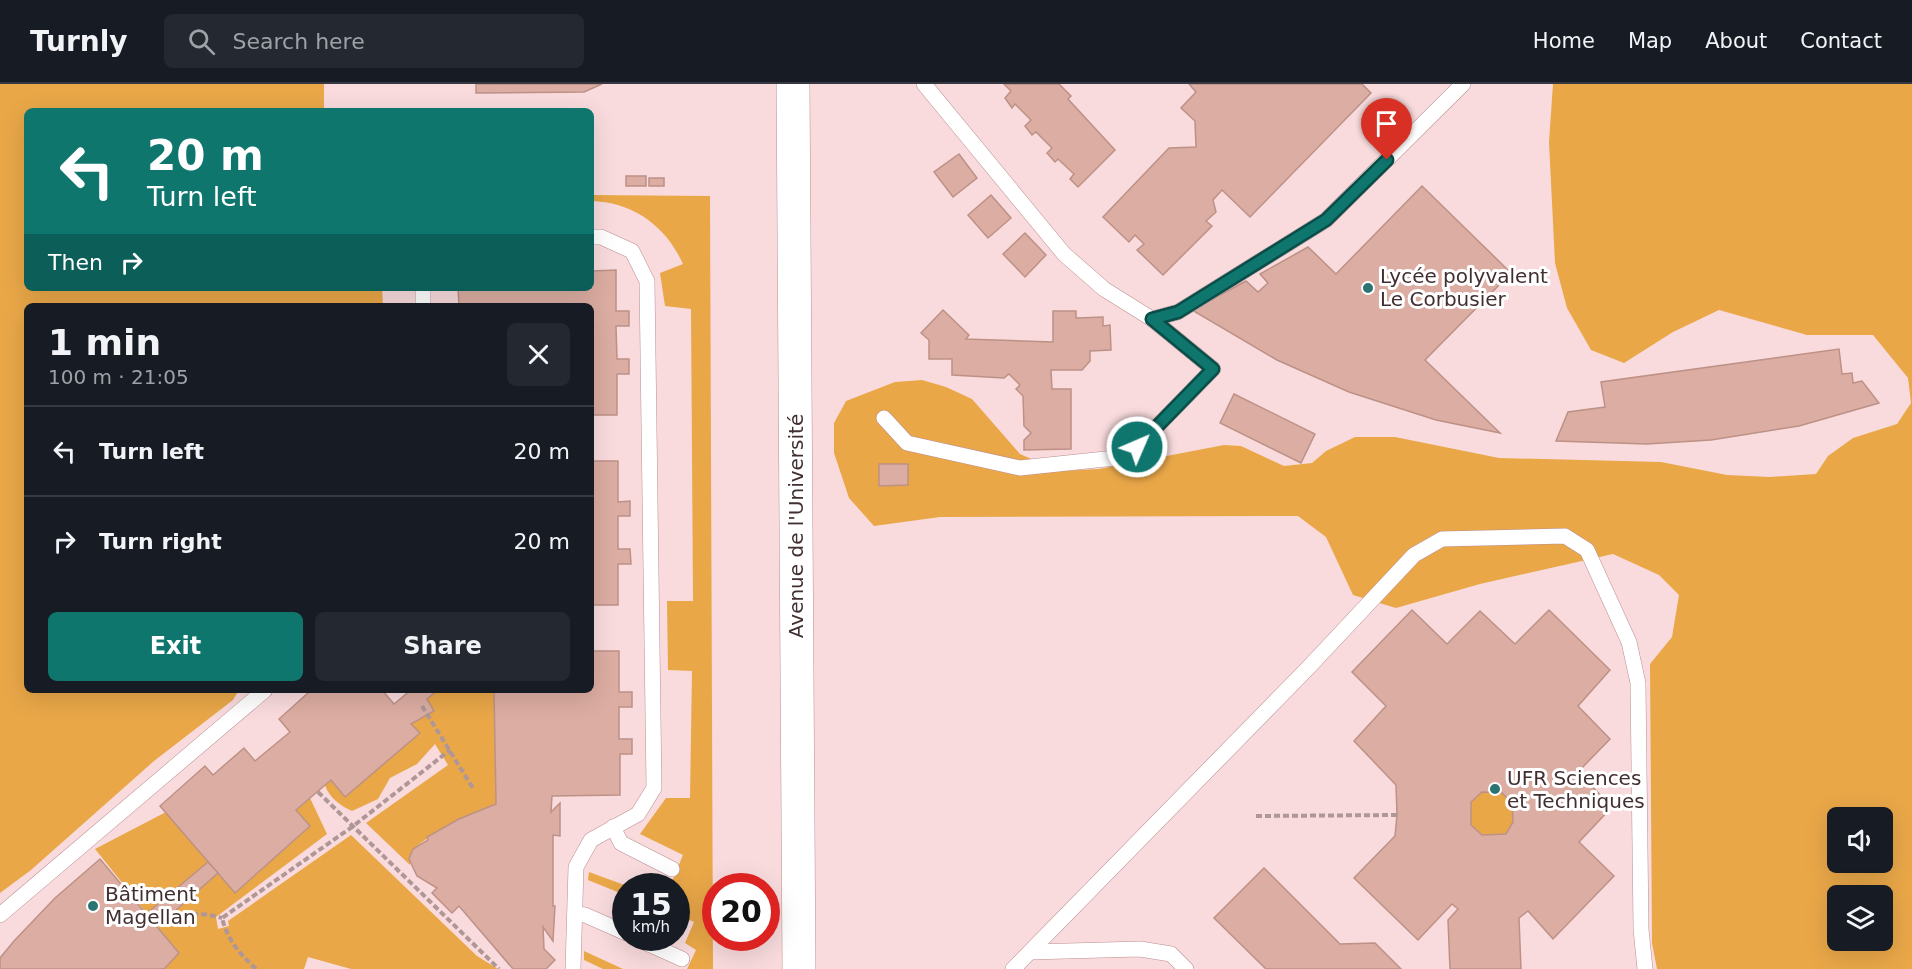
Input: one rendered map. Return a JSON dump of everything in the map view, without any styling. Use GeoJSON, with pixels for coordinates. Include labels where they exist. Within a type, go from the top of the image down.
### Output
{"type":"FeatureCollection","features":[{"type":"Feature","properties":{"kind":"street","name":"Avenue de l'Université"},"geometry":{"type":"LineString","coordinates":[[793,84],[799,969]]}},
{"type":"Feature","properties":{"kind":"lane"},"geometry":{"type":"LineString","coordinates":[[885,418],[907,443],[1020,468],[1114,458],[1137,447],[1213,369],[1152,319],[1104,289],[1064,254],[924,84]]}},
{"type":"Feature","properties":{"kind":"lane"},"geometry":{"type":"LineString","coordinates":[[1152,319],[1178,312],[1326,220],[1464,84]]}},
{"type":"Feature","properties":{"kind":"lane"},"geometry":{"type":"LineString","coordinates":[[573,969],[576,867],[591,840],[638,814],[654,788],[647,281],[632,251],[602,237],[594,237]]}},
{"type":"Feature","properties":{"kind":"lane"},"geometry":{"type":"LineString","coordinates":[[1013,969],[1307,669],[1414,555],[1442,539],[1565,536],[1587,550],[1629,642],[1638,683],[1641,929],[1645,969]]}},
{"type":"Feature","properties":{"kind":"lane"},"geometry":{"type":"LineString","coordinates":[[0,915],[261,693]]}},
{"type":"Feature","properties":{"kind":"lane"},"geometry":{"type":"LineString","coordinates":[[613,827],[621,843],[672,869]]}},
{"type":"Feature","properties":{"kind":"lane"},"geometry":{"type":"LineString","coordinates":[[575,914],[585,915],[612,927]]}},
{"type":"Feature","properties":{"kind":"lane"},"geometry":{"type":"LineString","coordinates":[[1030,952],[1140,950],[1171,954],[1186,969]]}},
{"type":"Feature","properties":{"kind":"lane"},"geometry":{"type":"LineString","coordinates":[[666,951],[682,958]]}},
{"type":"Feature","properties":{"kind":"path"},"geometry":{"type":"LineString","coordinates":[[422,706],[474,790]]}},
{"type":"Feature","properties":{"kind":"path"},"geometry":{"type":"LineString","coordinates":[[222,918],[352,827],[450,750]]}},
{"type":"Feature","properties":{"kind":"path"},"geometry":{"type":"LineString","coordinates":[[318,792],[499,969]]}},
{"type":"Feature","properties":{"kind":"path"},"geometry":{"type":"LineString","coordinates":[[1256,816],[1397,815]]}},
{"type":"Feature","properties":{"kind":"path"},"geometry":{"type":"LineString","coordinates":[[166,921],[184,914],[204,913],[222,918]]}},
{"type":"Feature","properties":{"kind":"path"},"geometry":{"type":"LineString","coordinates":[[222,918],[226,932],[235,948],[256,969]]}},
{"type":"Feature","properties":{"kind":"shaded area"},"geometry":{"type":"Polygon","coordinates":[[[0,84],[324,84],[324,108],[24,108],[24,291],[382,291],[383,303],[24,303],[24,693],[237,693],[233,700],[154,761],[31,870],[0,893],[0,84]]]}},
{"type":"Feature","properties":{"kind":"shaded area"},"geometry":{"type":"Polygon","coordinates":[[[1553,84],[1912,84],[1912,969],[1657,969],[1652,943],[1650,664],[1672,637],[1679,595],[1659,575],[1613,554],[1480,584],[1396,608],[1353,595],[1326,537],[1298,516],[940,517],[874,526],[849,498],[834,453],[834,423],[846,401],[895,382],[922,380],[946,387],[972,399],[1020,454],[1059,471],[1099,469],[1224,445],[1241,446],[1284,466],[1312,463],[1326,451],[1355,437],[1395,437],[1499,458],[1661,462],[1727,475],[1770,477],[1816,474],[1828,456],[1853,438],[1897,424],[1911,403],[1908,378],[1873,335],[1807,335],[1719,310],[1673,332],[1624,363],[1591,350],[1567,308],[1555,263],[1549,142],[1553,84]]]}},
{"type":"Feature","properties":{"kind":"shaded area"},"geometry":{"type":"Polygon","coordinates":[[[594,195],[710,196],[713,873],[702,873],[702,951],[713,951],[713,969],[687,969],[696,950],[690,946],[690,931],[694,922],[690,920],[690,873],[675,873],[683,855],[640,834],[666,798],[690,798],[692,671],[668,670],[667,601],[693,601],[691,309],[665,306],[660,273],[683,264],[676,250],[667,238],[646,219],[621,206],[594,201],[594,195]]]}},
{"type":"Feature","properties":{"kind":"shaded area"},"geometry":{"type":"Polygon","coordinates":[[[434,693],[494,693],[496,804],[432,835],[413,849],[410,865],[366,823],[448,765],[435,744],[417,764],[390,778],[378,799],[352,811],[336,801],[329,794],[325,785],[331,780],[344,796],[419,732],[411,724],[433,711],[427,699],[434,693]]]}},
{"type":"Feature","properties":{"kind":"shaded area"},"geometry":{"type":"Polygon","coordinates":[[[1482,792],[1502,793],[1512,803],[1513,822],[1506,834],[1482,835],[1471,825],[1471,802],[1482,792]]]}},
{"type":"Feature","properties":{"kind":"shaded area"},"geometry":{"type":"Polygon","coordinates":[[[310,798],[327,834],[216,917],[218,929],[229,926],[228,921],[351,835],[477,956],[498,969],[351,969],[308,957],[304,969],[164,969],[177,951],[95,849],[166,812],[235,893],[310,826],[296,810],[310,798]]]}},
{"type":"Feature","properties":{"kind":"shaded area"},"geometry":{"type":"Polygon","coordinates":[[[589,872],[612,880],[612,890],[588,880],[589,872]]]}},
{"type":"Feature","properties":{"kind":"shaded area"},"geometry":{"type":"Polygon","coordinates":[[[584,951],[623,969],[603,969],[584,960],[584,951]]]}},
{"type":"Feature","properties":{"kind":"building"},"geometry":{"type":"Polygon","coordinates":[[[476,84],[602,84],[584,92],[476,93],[476,84]]]}},
{"type":"Feature","properties":{"kind":"building"},"geometry":{"type":"Polygon","coordinates":[[[1004,84],[1059,84],[1071,96],[1068,99],[1115,150],[1078,187],[1070,179],[1074,174],[1058,159],[1055,162],[1047,153],[1052,148],[1036,132],[1032,135],[1025,126],[1031,120],[1015,104],[1012,108],[1005,98],[1011,91],[1004,84]]]}},
{"type":"Feature","properties":{"kind":"building"},"geometry":{"type":"Polygon","coordinates":[[[1189,84],[1362,84],[1371,93],[1250,217],[1222,190],[1213,200],[1216,212],[1206,221],[1212,226],[1163,275],[1137,250],[1144,244],[1135,235],[1129,242],[1103,217],[1169,148],[1196,147],[1195,121],[1181,108],[1196,92],[1189,84]]]}},
{"type":"Feature","properties":{"kind":"building"},"geometry":{"type":"Polygon","coordinates":[[[959,154],[977,178],[953,197],[934,172],[959,154]]]}},
{"type":"Feature","properties":{"kind":"building"},"geometry":{"type":"Polygon","coordinates":[[[626,176],[646,176],[646,186],[626,186],[626,176]]]}},
{"type":"Feature","properties":{"kind":"building"},"geometry":{"type":"Polygon","coordinates":[[[649,178],[664,178],[664,186],[649,186],[649,178]]]}},
{"type":"Feature","properties":{"kind":"building"},"geometry":{"type":"Polygon","coordinates":[[[1422,186],[1511,273],[1425,360],[1500,433],[1436,420],[1349,392],[1277,360],[1192,310],[1246,281],[1258,292],[1268,283],[1260,274],[1308,247],[1336,274],[1422,186]]]}},
{"type":"Feature","properties":{"kind":"building"},"geometry":{"type":"Polygon","coordinates":[[[991,195],[1011,218],[988,238],[968,215],[991,195]]]}},
{"type":"Feature","properties":{"kind":"building"},"geometry":{"type":"Polygon","coordinates":[[[1025,233],[1046,255],[1025,277],[1003,254],[1025,233]]]}},
{"type":"Feature","properties":{"kind":"building"},"geometry":{"type":"Polygon","coordinates":[[[616,270],[616,311],[629,311],[629,326],[616,326],[617,359],[629,359],[629,374],[617,374],[617,415],[594,415],[594,303],[459,303],[458,291],[594,291],[594,271],[616,270]]]}},
{"type":"Feature","properties":{"kind":"building"},"geometry":{"type":"Polygon","coordinates":[[[943,310],[969,335],[966,339],[1053,342],[1053,311],[1076,311],[1076,318],[1103,317],[1103,326],[1110,325],[1111,350],[1090,351],[1090,361],[1082,370],[1051,370],[1052,389],[1071,389],[1071,449],[1024,450],[1024,440],[1031,433],[1024,426],[1023,396],[1016,389],[1020,385],[1009,374],[1004,378],[952,375],[952,359],[929,359],[929,340],[921,333],[943,310]]]}},
{"type":"Feature","properties":{"kind":"building"},"geometry":{"type":"Polygon","coordinates":[[[1839,349],[1842,374],[1852,373],[1853,383],[1862,381],[1879,403],[1799,426],[1711,440],[1647,444],[1556,441],[1568,412],[1605,407],[1601,382],[1839,349]]]}},
{"type":"Feature","properties":{"kind":"building"},"geometry":{"type":"Polygon","coordinates":[[[1234,394],[1315,434],[1301,463],[1220,423],[1234,394]]]}},
{"type":"Feature","properties":{"kind":"building"},"geometry":{"type":"Polygon","coordinates":[[[594,461],[618,461],[618,502],[630,501],[630,516],[618,516],[618,549],[630,549],[631,564],[618,564],[618,605],[594,605],[594,461]]]}},
{"type":"Feature","properties":{"kind":"building"},"geometry":{"type":"Polygon","coordinates":[[[879,464],[908,464],[908,485],[879,486],[879,464]]]}},
{"type":"Feature","properties":{"kind":"building","name":"UFR Sciences et Techniques"},"geometry":{"type":"Polygon","coordinates":[[[1412,610],[1447,644],[1480,611],[1515,644],[1549,610],[1610,670],[1578,706],[1610,739],[1578,772],[1612,807],[1579,842],[1614,876],[1553,939],[1528,911],[1519,918],[1521,969],[1450,969],[1448,920],[1458,909],[1452,904],[1418,940],[1354,878],[1395,836],[1397,815],[1396,785],[1354,741],[1386,706],[1352,672],[1412,610]],[[1482,792],[1471,802],[1471,825],[1482,835],[1506,834],[1513,822],[1512,803],[1502,793],[1482,792]]]}},
{"type":"Feature","properties":{"kind":"building"},"geometry":{"type":"Polygon","coordinates":[[[594,651],[619,651],[619,692],[632,692],[632,707],[619,707],[619,739],[632,739],[632,754],[620,754],[620,795],[552,796],[551,812],[560,803],[560,836],[553,835],[553,906],[555,906],[553,941],[543,927],[544,949],[555,960],[546,969],[513,969],[459,906],[452,913],[432,893],[437,888],[417,876],[409,859],[413,849],[428,840],[427,837],[459,819],[496,804],[494,693],[594,693],[594,651]]]}},
{"type":"Feature","properties":{"kind":"building"},"geometry":{"type":"Polygon","coordinates":[[[308,693],[385,693],[394,704],[407,693],[434,693],[427,699],[434,711],[411,724],[420,733],[345,797],[331,780],[296,810],[310,826],[235,893],[160,806],[205,766],[213,775],[244,748],[255,761],[290,732],[279,719],[308,693]]]}},
{"type":"Feature","properties":{"kind":"building","name":"Bâtiment Magellan"},"geometry":{"type":"Polygon","coordinates":[[[100,859],[179,953],[164,969],[0,969],[0,958],[14,941],[55,898],[100,859]]]}},
{"type":"Feature","properties":{"kind":"building"},"geometry":{"type":"Polygon","coordinates":[[[208,862],[218,873],[157,927],[146,914],[208,862]]]}},
{"type":"Feature","properties":{"kind":"building"},"geometry":{"type":"Polygon","coordinates":[[[1264,868],[1340,944],[1375,943],[1401,969],[1266,969],[1214,918],[1264,868]]]}},
{"type":"Feature","properties":{"kind":"place","name":"Lycée polyvalent Le Corbusier"},"geometry":{"type":"Point","coordinates":[1368,288]}},
{"type":"Feature","properties":{"kind":"place","name":"UFR Sciences et Techniques"},"geometry":{"type":"Point","coordinates":[1495,789]}},
{"type":"Feature","properties":{"kind":"place","name":"Bâtiment Magellan"},"geometry":{"type":"Point","coordinates":[93,906]}},
{"type":"Feature","properties":{"kind":"route"},"geometry":{"type":"LineString","coordinates":[[1137,447],[1213,369],[1152,319],[1178,312],[1326,220],[1387,160]]}}]}
